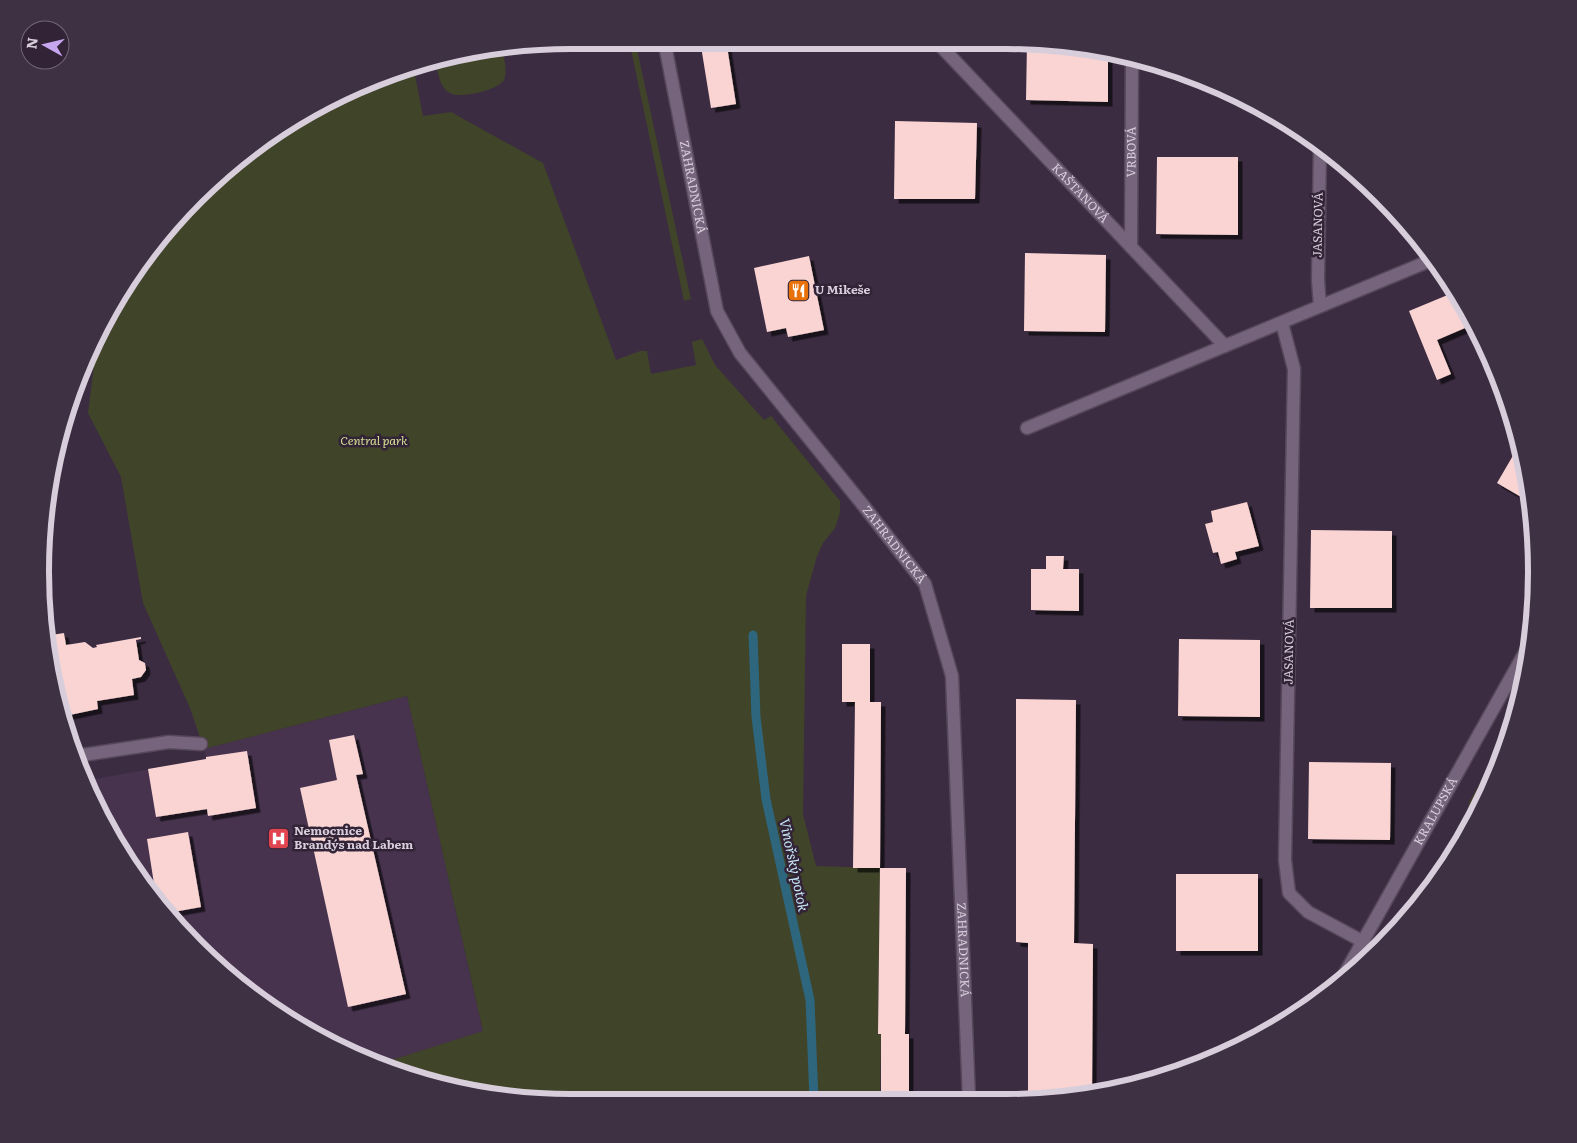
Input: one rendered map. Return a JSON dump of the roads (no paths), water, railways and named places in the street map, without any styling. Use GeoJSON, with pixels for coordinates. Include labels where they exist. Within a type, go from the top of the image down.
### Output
{"type":"FeatureCollection","features":[{"type":"Feature","properties":{"kind":"street","name":"ZAHRADNICKÁ"},"geometry":{"type":"LineString","coordinates":[[666,49],[717,310],[740,354],[925,584],[952,676],[969,1094]]}},
{"type":"Feature","properties":{"kind":"street","name":"KAŠTANOVÁ"},"geometry":{"type":"LineString","coordinates":[[944,49],[1225,346]]}},
{"type":"Feature","properties":{"kind":"street","name":"VRBOVÁ"},"geometry":{"type":"LineString","coordinates":[[1131,247],[1132,65]]}},
{"type":"Feature","properties":{"kind":"street","name":"JASANOVÁ"},"geometry":{"type":"LineString","coordinates":[[1320,154],[1318,280],[1320,306]]}},
{"type":"Feature","properties":{"kind":"street"},"geometry":{"type":"LineString","coordinates":[[1027,428],[1282,324],[1320,306],[1426,262]]}},
{"type":"Feature","properties":{"kind":"street","name":"JASANOVÁ"},"geometry":{"type":"LineString","coordinates":[[1282,324],[1294,369],[1285,860],[1289,893],[1308,912],[1362,941]]}},
{"type":"Feature","properties":{"kind":"street","name":"KRALUPSKÁ"},"geometry":{"type":"LineString","coordinates":[[1349,966],[1520,661]]}},
{"type":"Feature","properties":{"kind":"street"},"geometry":{"type":"LineString","coordinates":[[82,755],[161,743],[201,744]]}},
{"type":"Feature","properties":{"kind":"waterway","name":"Vinořský potok"},"geometry":{"type":"LineString","coordinates":[[753,635],[756,717],[766,799],[810,1000],[814,1094]]}},
{"type":"Feature","properties":{"kind":"place","name":"U Mikeše"},"geometry":{"type":"Point","coordinates":[799,290]}},
{"type":"Feature","properties":{"kind":"place","name":"Nemocnice Brandýs nad Labem"},"geometry":{"type":"Point","coordinates":[278,838]}},
{"type":"Feature","properties":{"kind":"park label","name":"Central park"},"geometry":{"type":"Point","coordinates":[374,441]}}]}
